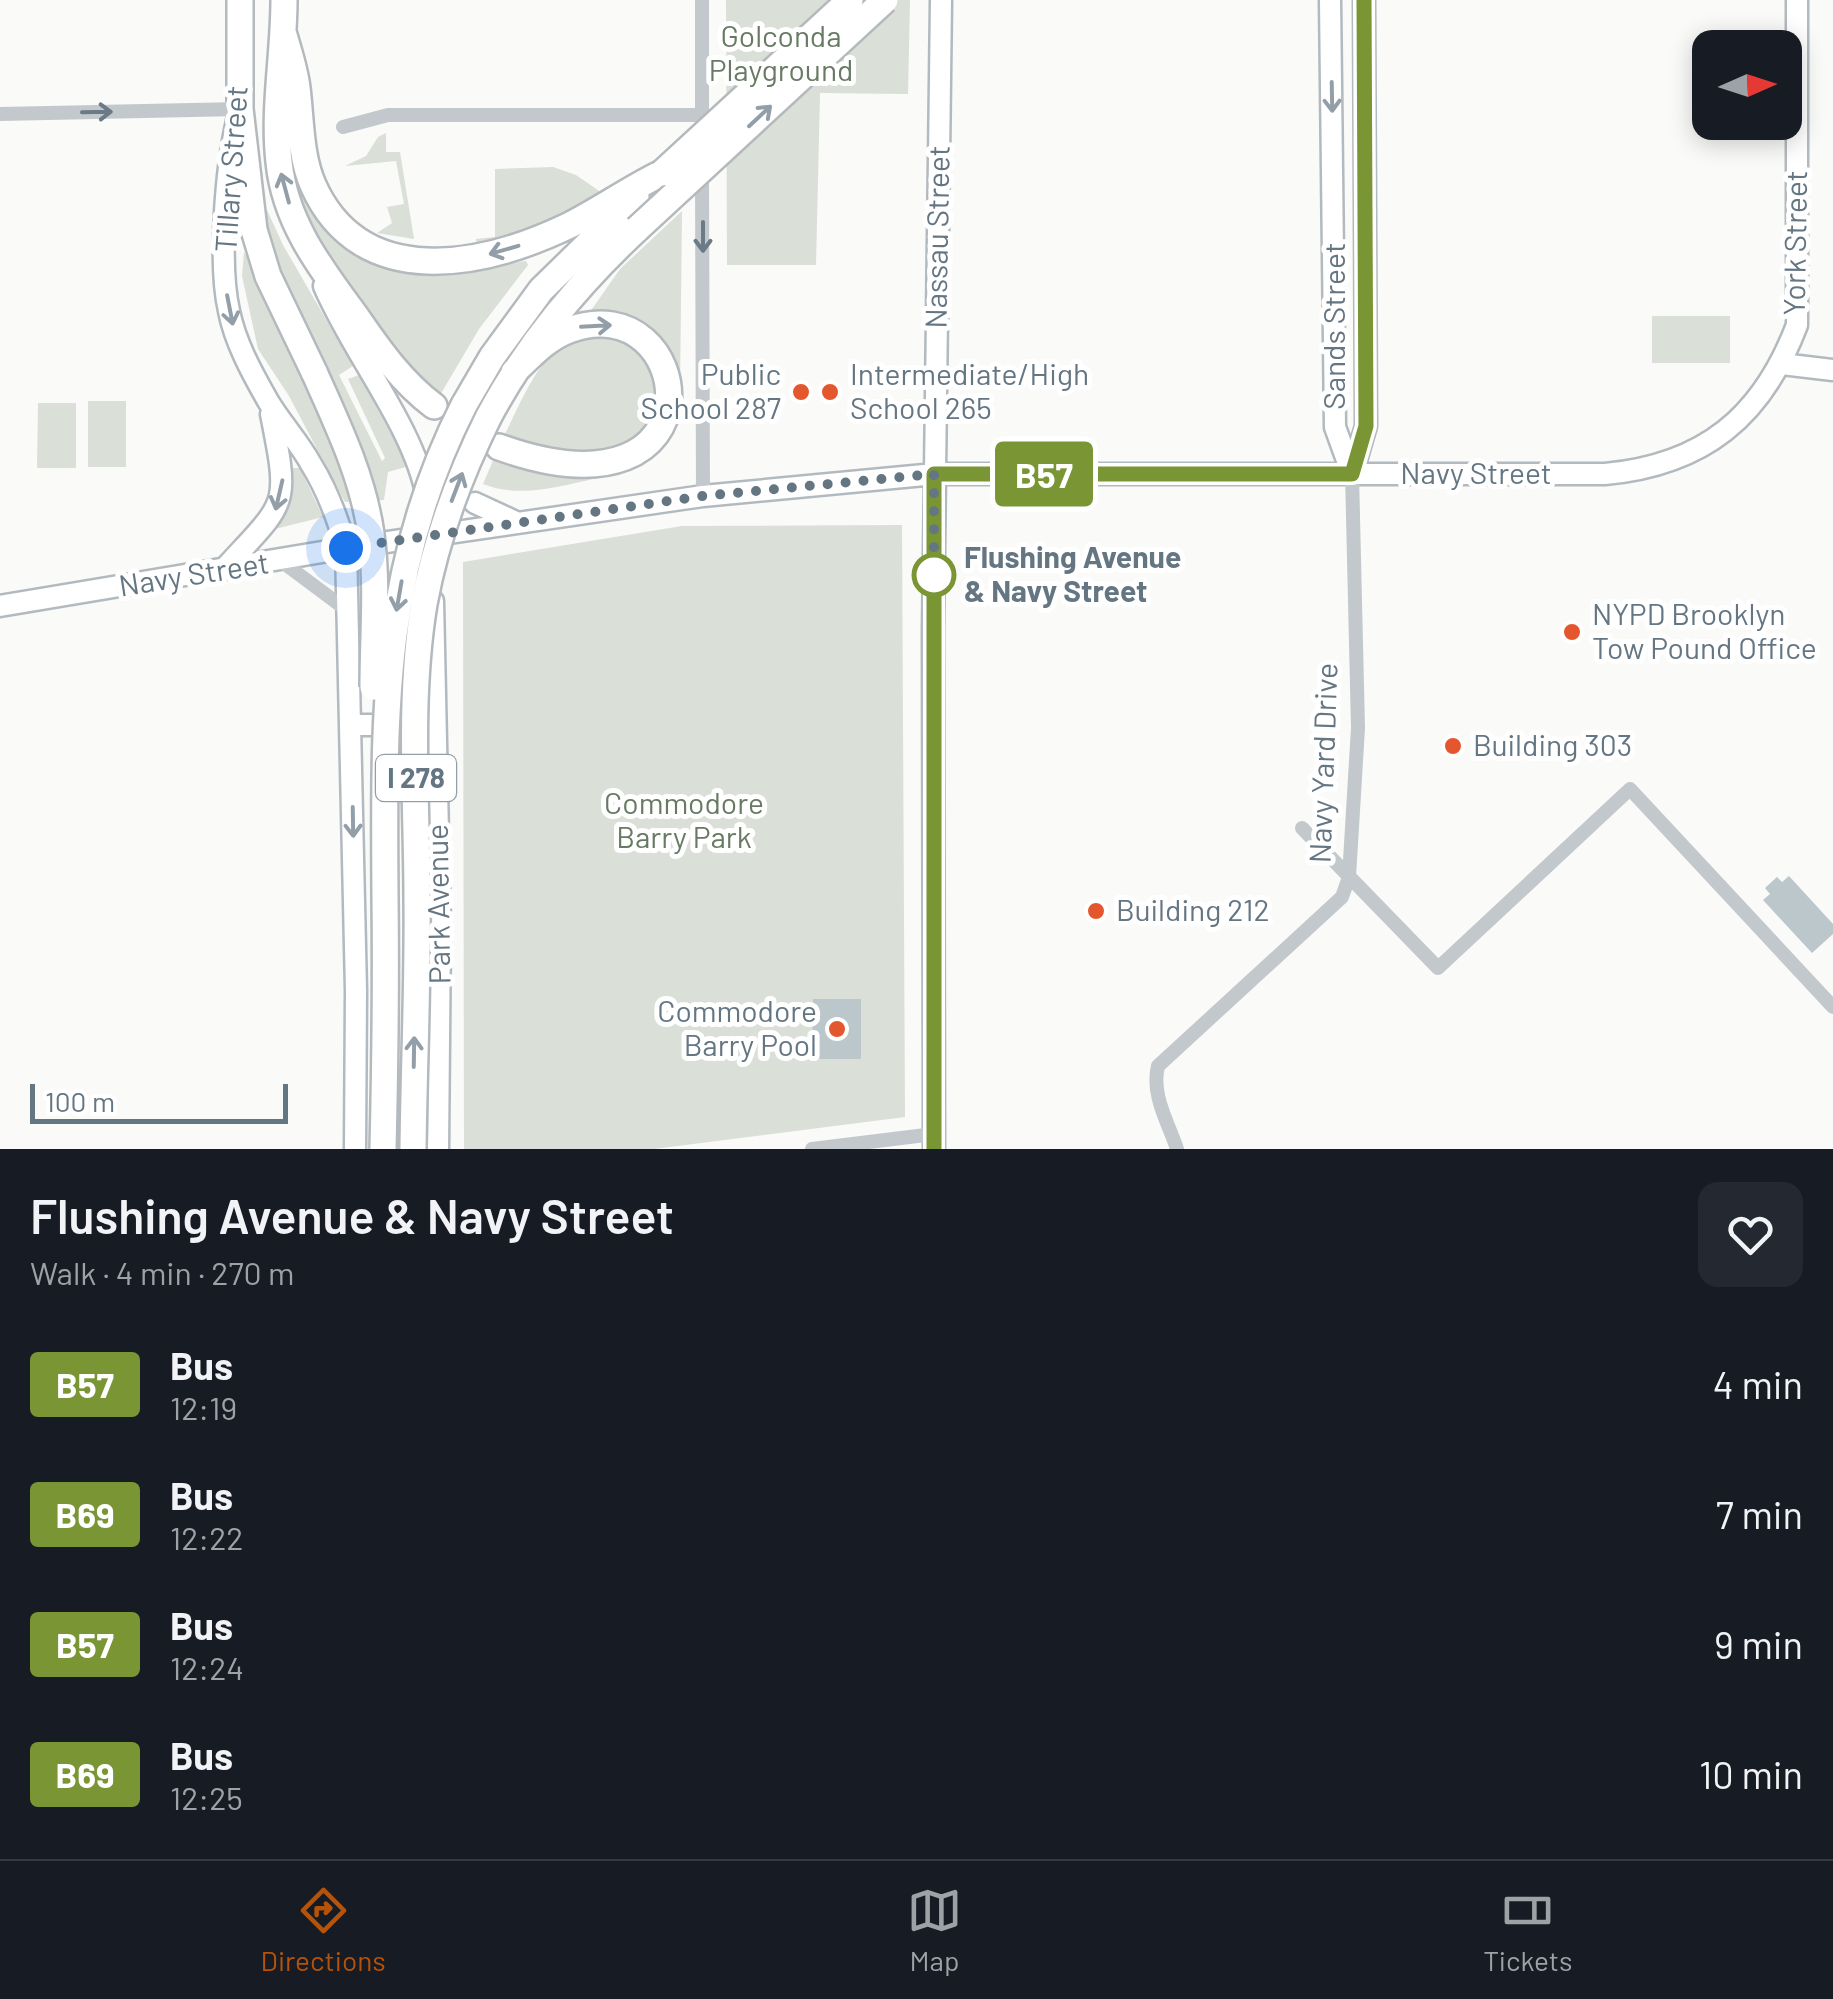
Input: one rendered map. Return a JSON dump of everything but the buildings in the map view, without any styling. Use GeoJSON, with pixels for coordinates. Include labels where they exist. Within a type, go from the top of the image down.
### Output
{"type":"FeatureCollection","features":[{"type":"Feature","properties":{"kind":"highway","name":"Tillary Street"},"geometry":{"type":"LineString","coordinates":[[240,0],[240,109]]}},
{"type":"Feature","properties":{"kind":"highway","name":"Tillary Street"},"geometry":{"type":"LineString","coordinates":[[284,0],[279,164],[292,213],[314,258]]}},
{"type":"Feature","properties":{"kind":"highway"},"geometry":{"type":"LineString","coordinates":[[284,36],[296,82],[307,168],[322,202],[343,227],[378,251],[419,262],[448,262],[518,246],[571,224],[622,214],[850,0]]}},
{"type":"Feature","properties":{"kind":"highway","name":"I 278"},"geometry":{"type":"LineString","coordinates":[[383,1149],[387,698],[404,567],[423,498],[464,405],[492,357],[541,290],[622,214],[885,0]]}},
{"type":"Feature","properties":{"kind":"highway"},"geometry":{"type":"LineString","coordinates":[[240,109],[254,230],[261,256],[353,461],[371,534],[374,726],[385,827]]}},
{"type":"Feature","properties":{"kind":"highway","name":"I 278"},"geometry":{"type":"LineString","coordinates":[[413,1149],[416,698],[420,630],[431,572],[448,512],[488,418],[514,372],[622,214]]}},
{"type":"Feature","properties":{"kind":"highway"},"geometry":{"type":"LineString","coordinates":[[314,258],[392,366],[434,406]]}},
{"type":"Feature","properties":{"kind":"highway"},"geometry":{"type":"LineString","coordinates":[[499,447],[551,462],[609,464],[642,449],[654,438],[667,412],[668,378],[662,362],[642,340],[617,326],[601,324],[566,331],[546,342],[514,372]]}},
{"type":"Feature","properties":{"kind":"main road","name":"Nassau Street"},"geometry":{"type":"LineString","coordinates":[[934,1141],[934,474],[941,0]]}},
{"type":"Feature","properties":{"kind":"main road","name":"Sands Street"},"geometry":{"type":"LineString","coordinates":[[1330,0],[1335,426],[1352,474]]}},
{"type":"Feature","properties":{"kind":"main road","name":"Sands Street"},"geometry":{"type":"LineString","coordinates":[[1352,474],[1366,426],[1364,0]]}},
{"type":"Feature","properties":{"kind":"main road","name":"York Street"},"geometry":{"type":"LineString","coordinates":[[1782,364],[1797,325],[1799,288],[1796,0]]}},
{"type":"Feature","properties":{"kind":"main road","name":"Tillary Street"},"geometry":{"type":"LineString","coordinates":[[240,109],[228,178],[226,293],[235,335],[268,402],[311,463],[329,498],[346,548]]}},
{"type":"Feature","properties":{"kind":"main road","name":"Tillary Street"},"geometry":{"type":"LineString","coordinates":[[314,258],[342,322],[409,440],[426,491],[432,538]]}},
{"type":"Feature","properties":{"kind":"main road","name":"Navy Street"},"geometry":{"type":"LineString","coordinates":[[0,606],[346,548],[703,496],[934,474],[1605,474],[1642,470],[1682,457],[1720,434],[1763,394],[1782,364]]}},
{"type":"Feature","properties":{"kind":"main road"},"geometry":{"type":"LineString","coordinates":[[1782,364],[1833,370]]}},
{"type":"Feature","properties":{"kind":"main road"},"geometry":{"type":"LineString","coordinates":[[224,569],[271,520],[284,482],[268,402]]}},
{"type":"Feature","properties":{"kind":"main road"},"geometry":{"type":"LineString","coordinates":[[475,503],[520,524]]}},
{"type":"Feature","properties":{"kind":"main road","name":"Park Avenue"},"geometry":{"type":"LineString","coordinates":[[432,538],[440,932],[438,1149]]}},
{"type":"Feature","properties":{"kind":"main road"},"geometry":{"type":"LineString","coordinates":[[346,548],[355,936],[354,1149]]}},
{"type":"Feature","properties":{"kind":"main road"},"geometry":{"type":"LineString","coordinates":[[350,725],[436,724]]}},
{"type":"Feature","properties":{"kind":"main road"},"geometry":{"type":"LineString","coordinates":[[355,936],[440,932]]}},
{"type":"Feature","properties":{"kind":"street"},"geometry":{"type":"LineString","coordinates":[[702,0],[703,496]]}},
{"type":"Feature","properties":{"kind":"street"},"geometry":{"type":"LineString","coordinates":[[0,114],[240,109]]}},
{"type":"Feature","properties":{"kind":"street"},"geometry":{"type":"LineString","coordinates":[[343,127],[388,115],[702,115]]}},
{"type":"Feature","properties":{"kind":"street","name":"Navy Yard Drive"},"geometry":{"type":"LineString","coordinates":[[1177,1149],[1156,1091],[1158,1066],[1342,897],[1348,877],[1358,728],[1352,474]]}},
{"type":"Feature","properties":{"kind":"street"},"geometry":{"type":"LineString","coordinates":[[281,561],[348,611]]}},
{"type":"Feature","properties":{"kind":"street"},"geometry":{"type":"LineString","coordinates":[[1302,828],[1438,968],[1630,789],[1833,1007]]}},
{"type":"Feature","properties":{"kind":"street"},"geometry":{"type":"LineString","coordinates":[[812,1149],[934,1141]]}},
{"type":"Feature","properties":{"kind":"green space","name":"Golconda Playground"},"geometry":{"type":"Polygon","coordinates":[[[726,0],[910,0],[908,94],[820,93],[816,265],[727,265],[726,0]]]}},
{"type":"Feature","properties":{"kind":"green space"},"geometry":{"type":"Polygon","coordinates":[[[386,133],[386,152],[400,152],[414,239],[377,233],[392,223],[387,207],[404,204],[396,161],[345,166],[366,156],[378,137],[386,133]]]}},
{"type":"Feature","properties":{"kind":"green space"},"geometry":{"type":"Polygon","coordinates":[[[291,142],[319,217],[454,272],[526,261],[528,265],[479,329],[436,402],[398,364],[318,240],[296,183],[291,142]]]}},
{"type":"Feature","properties":{"kind":"green space"},"geometry":{"type":"Polygon","coordinates":[[[553,167],[576,175],[605,195],[556,223],[477,247],[476,239],[495,237],[495,169],[553,167]]]}},
{"type":"Feature","properties":{"kind":"green space"},"geometry":{"type":"Polygon","coordinates":[[[267,210],[353,366],[339,375],[382,461],[385,458],[348,379],[359,375],[409,466],[388,472],[384,500],[345,502],[289,396],[258,349],[242,276],[244,252],[261,279],[279,279],[262,211],[267,210]]]}},
{"type":"Feature","properties":{"kind":"green space"},"geometry":{"type":"Polygon","coordinates":[[[682,211],[680,391],[671,359],[654,334],[628,318],[595,314],[592,309],[620,269],[682,211]]]}},
{"type":"Feature","properties":{"kind":"green space"},"geometry":{"type":"Polygon","coordinates":[[[1652,316],[1730,316],[1730,363],[1652,363],[1652,316]]]}},
{"type":"Feature","properties":{"kind":"green space"},"geometry":{"type":"Polygon","coordinates":[[[607,334],[641,351],[658,384],[652,422],[624,450],[582,455],[503,438],[529,385],[556,350],[576,338],[607,334]]]}},
{"type":"Feature","properties":{"kind":"green space"},"geometry":{"type":"Polygon","coordinates":[[[88,401],[126,401],[126,467],[88,467],[88,401]]]}},
{"type":"Feature","properties":{"kind":"green space"},"geometry":{"type":"Polygon","coordinates":[[[38,403],[76,403],[76,468],[37,468],[38,403]]]}},
{"type":"Feature","properties":{"kind":"green space"},"geometry":{"type":"Polygon","coordinates":[[[495,456],[557,474],[607,476],[529,491],[498,489],[483,484],[495,456]]]}},
{"type":"Feature","properties":{"kind":"green space"},"geometry":{"type":"Polygon","coordinates":[[[292,468],[300,468],[323,517],[271,530],[289,492],[292,468]]]}},
{"type":"Feature","properties":{"kind":"green space","name":"Commodore Barry Park"},"geometry":{"type":"Polygon","coordinates":[[[902,525],[905,1117],[654,1149],[464,1149],[463,562],[682,526],[902,525]]]}},
{"type":"Feature","properties":{"kind":"shaded area"},"geometry":{"type":"Polygon","coordinates":[[[1789,876],[1833,924],[1833,934],[1812,953],[1763,900],[1770,894],[1765,888],[1777,877],[1782,882],[1789,876]]]}},
{"type":"Feature","properties":{"kind":"shaded area","name":"Commodore Barry Pool"},"geometry":{"type":"Polygon","coordinates":[[[813,999],[861,999],[861,1059],[812,1059],[813,999]]]}},
{"type":"Feature","properties":{"kind":"bus line","name":"B57"},"geometry":{"type":"LineString","coordinates":[[934,1149],[934,474],[1352,474],[1366,426],[1364,0]]}},
{"type":"Feature","properties":{"kind":"place","name":"Public School 287"},"geometry":{"type":"Point","coordinates":[801,392]}},
{"type":"Feature","properties":{"kind":"place","name":"Intermediate/High School 265"},"geometry":{"type":"Point","coordinates":[830,392]}},
{"type":"Feature","properties":{"kind":"place","name":"Flushing Avenue & Navy Street"},"geometry":{"type":"Point","coordinates":[934,575]}},
{"type":"Feature","properties":{"kind":"place","name":"NYPD Brooklyn Tow Pound Office"},"geometry":{"type":"Point","coordinates":[1572,632]}},
{"type":"Feature","properties":{"kind":"place","name":"Building 303"},"geometry":{"type":"Point","coordinates":[1453,746]}},
{"type":"Feature","properties":{"kind":"place","name":"Building 212"},"geometry":{"type":"Point","coordinates":[1096,911]}},
{"type":"Feature","properties":{"kind":"place","name":"Commodore Barry Pool"},"geometry":{"type":"Point","coordinates":[837,1029]}},
{"type":"Feature","properties":{"kind":"route"},"geometry":{"type":"LineString","coordinates":[[346,548],[703,496],[934,474],[934,575]]}}]}
